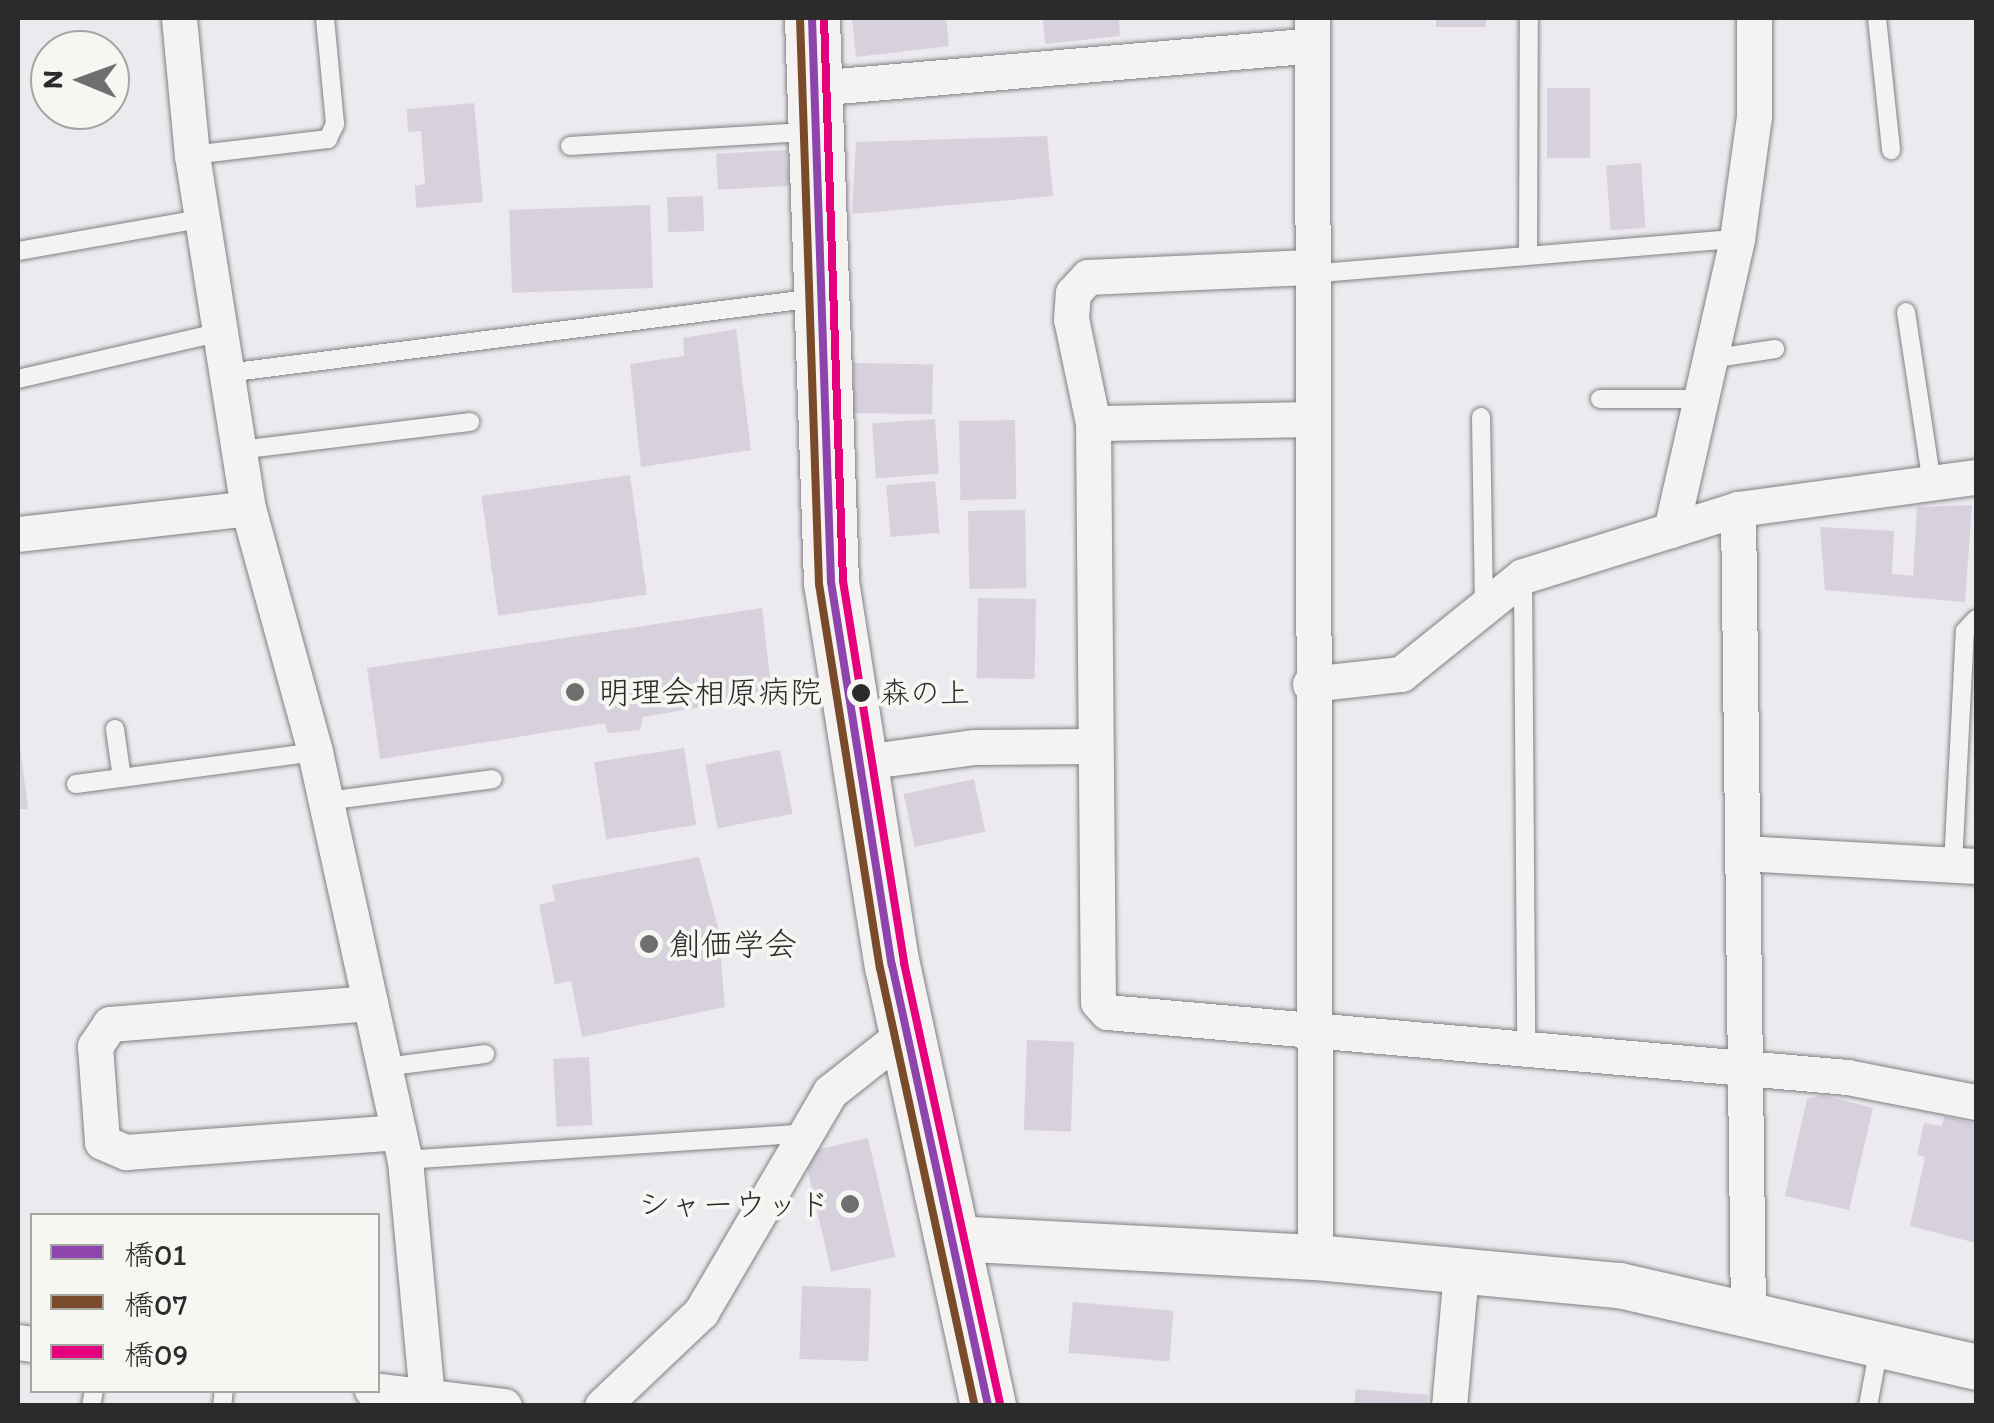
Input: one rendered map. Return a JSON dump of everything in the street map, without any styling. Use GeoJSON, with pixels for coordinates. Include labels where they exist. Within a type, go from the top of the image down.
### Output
{"type":"FeatureCollection","features":[{"type":"Feature","properties":{"kind":"highway"},"geometry":{"type":"LineString","coordinates":[[812,18],[817,298],[829,565],[856,763],[906,1032],[988,1406]]}},
{"type":"Feature","properties":{"kind":"street"},"geometry":{"type":"LineString","coordinates":[[180,18],[200,220],[248,508],[316,752],[402,1146],[427,1396]]}},
{"type":"Feature","properties":{"kind":"street"},"geometry":{"type":"LineString","coordinates":[[1671,530],[1737,239],[1754,116],[1758,18]]}},
{"type":"Feature","properties":{"kind":"street"},"geometry":{"type":"LineString","coordinates":[[815,110],[1312,31],[1308,420],[1315,1258]]}},
{"type":"Feature","properties":{"kind":"street"},"geometry":{"type":"LineString","coordinates":[[1308,270],[1088,277],[1073,293],[1071,318],[1094,424],[1098,1002],[1122,1018],[1742,1067],[1976,1102]]}},
{"type":"Feature","properties":{"kind":"street"},"geometry":{"type":"LineString","coordinates":[[1094,424],[1308,420]]}},
{"type":"Feature","properties":{"kind":"street"},"geometry":{"type":"LineString","coordinates":[[1310,684],[1400,674],[1523,576],[1738,509],[1976,477]]}},
{"type":"Feature","properties":{"kind":"street"},"geometry":{"type":"LineString","coordinates":[[18,534],[248,508]]}},
{"type":"Feature","properties":{"kind":"street"},"geometry":{"type":"LineString","coordinates":[[1738,509],[1748,1311]]}},
{"type":"Feature","properties":{"kind":"street"},"geometry":{"type":"LineString","coordinates":[[856,763],[975,747],[1094,746]]}},
{"type":"Feature","properties":{"kind":"street"},"geometry":{"type":"LineString","coordinates":[[1742,853],[1965,866]]}},
{"type":"Feature","properties":{"kind":"street"},"geometry":{"type":"LineString","coordinates":[[370,1003],[110,1024],[95,1046],[102,1142],[126,1152],[402,1146]]}},
{"type":"Feature","properties":{"kind":"street"},"geometry":{"type":"LineString","coordinates":[[602,1406],[701,1312],[799,1134],[830,1092],[906,1032]]}},
{"type":"Feature","properties":{"kind":"street"},"geometry":{"type":"LineString","coordinates":[[950,1238],[1315,1258],[1619,1285],[1748,1311],[1976,1367]]}},
{"type":"Feature","properties":{"kind":"street"},"geometry":{"type":"LineString","coordinates":[[1448,1406],[1461,1271]]}},
{"type":"Feature","properties":{"kind":"street"},"geometry":{"type":"LineString","coordinates":[[380,1391],[504,1406]]}},
{"type":"Feature","properties":{"kind":"lane"},"geometry":{"type":"LineString","coordinates":[[192,156],[328,139],[335,124],[326,18]]}},
{"type":"Feature","properties":{"kind":"lane"},"geometry":{"type":"LineString","coordinates":[[1528,256],[1529,18]]}},
{"type":"Feature","properties":{"kind":"lane"},"geometry":{"type":"LineString","coordinates":[[1876,18],[1891,150]]}},
{"type":"Feature","properties":{"kind":"lane"},"geometry":{"type":"LineString","coordinates":[[570,146],[815,110]]}},
{"type":"Feature","properties":{"kind":"lane"},"geometry":{"type":"LineString","coordinates":[[18,250],[200,220]]}},
{"type":"Feature","properties":{"kind":"lane"},"geometry":{"type":"LineString","coordinates":[[1308,270],[1737,239]]}},
{"type":"Feature","properties":{"kind":"lane"},"geometry":{"type":"LineString","coordinates":[[227,373],[817,298]]}},
{"type":"Feature","properties":{"kind":"lane"},"geometry":{"type":"LineString","coordinates":[[1906,312],[1932,483]]}},
{"type":"Feature","properties":{"kind":"lane"},"geometry":{"type":"LineString","coordinates":[[18,379],[217,333]]}},
{"type":"Feature","properties":{"kind":"lane"},"geometry":{"type":"LineString","coordinates":[[1710,359],[1775,349]]}},
{"type":"Feature","properties":{"kind":"lane"},"geometry":{"type":"LineString","coordinates":[[1600,399],[1701,399]]}},
{"type":"Feature","properties":{"kind":"lane"},"geometry":{"type":"LineString","coordinates":[[1481,417],[1484,608]]}},
{"type":"Feature","properties":{"kind":"lane"},"geometry":{"type":"LineString","coordinates":[[239,450],[470,422]]}},
{"type":"Feature","properties":{"kind":"lane"},"geometry":{"type":"LineString","coordinates":[[1523,576],[1526,1050]]}},
{"type":"Feature","properties":{"kind":"lane"},"geometry":{"type":"LineString","coordinates":[[1965,866],[1969,725],[1965,631],[1976,618]]}},
{"type":"Feature","properties":{"kind":"lane"},"geometry":{"type":"LineString","coordinates":[[115,729],[122,778]]}},
{"type":"Feature","properties":{"kind":"lane"},"geometry":{"type":"LineString","coordinates":[[76,784],[316,752]]}},
{"type":"Feature","properties":{"kind":"lane"},"geometry":{"type":"LineString","coordinates":[[326,801],[493,778]]}},
{"type":"Feature","properties":{"kind":"lane"},"geometry":{"type":"LineString","coordinates":[[385,1067],[485,1054]]}},
{"type":"Feature","properties":{"kind":"lane"},"geometry":{"type":"LineString","coordinates":[[402,1146],[799,1134]]}},
{"type":"Feature","properties":{"kind":"lane"},"geometry":{"type":"LineString","coordinates":[[1868,1406],[1879,1343]]}},
{"type":"Feature","properties":{"kind":"building"},"geometry":{"type":"Polygon","coordinates":[[[852,18],[946,18],[949,46],[856,57],[852,18]]]}},
{"type":"Feature","properties":{"kind":"building"},"geometry":{"type":"Polygon","coordinates":[[[1043,18],[1119,18],[1120,36],[1045,44],[1043,18]]]}},
{"type":"Feature","properties":{"kind":"building"},"geometry":{"type":"Polygon","coordinates":[[[1436,18],[1486,18],[1486,27],[1436,27],[1436,18]]]}},
{"type":"Feature","properties":{"kind":"building"},"geometry":{"type":"Polygon","coordinates":[[[1547,88],[1590,88],[1590,158],[1547,158],[1547,88]]]}},
{"type":"Feature","properties":{"kind":"building"},"geometry":{"type":"Polygon","coordinates":[[[474,103],[483,202],[416,208],[415,186],[425,184],[421,131],[408,132],[407,109],[474,103]]]}},
{"type":"Feature","properties":{"kind":"building"},"geometry":{"type":"Polygon","coordinates":[[[1047,136],[1053,196],[852,214],[856,142],[1047,136]]]}},
{"type":"Feature","properties":{"kind":"building"},"geometry":{"type":"Polygon","coordinates":[[[787,150],[789,186],[718,190],[716,154],[787,150]]]}},
{"type":"Feature","properties":{"kind":"building"},"geometry":{"type":"Polygon","coordinates":[[[1641,163],[1646,228],[1611,230],[1606,165],[1641,163]]]}},
{"type":"Feature","properties":{"kind":"building"},"geometry":{"type":"Polygon","coordinates":[[[703,196],[704,231],[668,232],[667,197],[703,196]]]}},
{"type":"Feature","properties":{"kind":"building"},"geometry":{"type":"Polygon","coordinates":[[[650,205],[653,288],[512,293],[509,210],[650,205]]]}},
{"type":"Feature","properties":{"kind":"building"},"geometry":{"type":"Polygon","coordinates":[[[736,329],[751,450],[641,467],[630,364],[684,356],[683,338],[736,329]]]}},
{"type":"Feature","properties":{"kind":"building"},"geometry":{"type":"Polygon","coordinates":[[[854,363],[933,364],[932,414],[853,413],[854,363]]]}},
{"type":"Feature","properties":{"kind":"building"},"geometry":{"type":"Polygon","coordinates":[[[935,419],[939,474],[876,478],[872,423],[935,419]]]}},
{"type":"Feature","properties":{"kind":"building"},"geometry":{"type":"Polygon","coordinates":[[[1015,420],[1016,499],[960,500],[959,421],[1015,420]]]}},
{"type":"Feature","properties":{"kind":"building"},"geometry":{"type":"Polygon","coordinates":[[[630,475],[647,595],[498,616],[481,496],[630,475]]]}},
{"type":"Feature","properties":{"kind":"building"},"geometry":{"type":"Polygon","coordinates":[[[935,481],[940,533],[891,537],[886,485],[935,481]]]}},
{"type":"Feature","properties":{"kind":"building"},"geometry":{"type":"Polygon","coordinates":[[[1972,505],[1965,602],[1825,590],[1820,527],[1894,531],[1892,574],[1913,576],[1917,507],[1972,505]]]}},
{"type":"Feature","properties":{"kind":"building"},"geometry":{"type":"Polygon","coordinates":[[[1025,510],[1026,588],[969,589],[968,511],[1025,510]]]}},
{"type":"Feature","properties":{"kind":"building"},"geometry":{"type":"Polygon","coordinates":[[[978,598],[1036,599],[1035,679],[977,678],[978,598]]]}},
{"type":"Feature","properties":{"kind":"building"},"geometry":{"type":"Polygon","coordinates":[[[762,608],[772,695],[643,717],[640,730],[608,733],[605,723],[380,759],[367,668],[762,608]]]}},
{"type":"Feature","properties":{"kind":"building"},"geometry":{"type":"Polygon","coordinates":[[[20,746],[28,809],[18,809],[20,746]]]}},
{"type":"Feature","properties":{"kind":"building"},"geometry":{"type":"Polygon","coordinates":[[[684,748],[696,825],[606,839],[594,762],[684,748]]]}},
{"type":"Feature","properties":{"kind":"building"},"geometry":{"type":"Polygon","coordinates":[[[780,750],[792,814],[718,828],[705,765],[780,750]]]}},
{"type":"Feature","properties":{"kind":"building"},"geometry":{"type":"Polygon","coordinates":[[[974,779],[985,832],[915,847],[904,794],[974,779]]]}},
{"type":"Feature","properties":{"kind":"building"},"geometry":{"type":"Polygon","coordinates":[[[699,857],[718,927],[725,1007],[582,1037],[571,981],[555,984],[539,905],[555,901],[552,885],[699,857]]]}},
{"type":"Feature","properties":{"kind":"building"},"geometry":{"type":"Polygon","coordinates":[[[1027,1040],[1074,1042],[1071,1132],[1024,1130],[1027,1040]]]}},
{"type":"Feature","properties":{"kind":"building"},"geometry":{"type":"Polygon","coordinates":[[[589,1057],[593,1125],[557,1127],[553,1059],[589,1057]]]}},
{"type":"Feature","properties":{"kind":"building"},"geometry":{"type":"Polygon","coordinates":[[[1823,1095],[1873,1108],[1849,1210],[1785,1196],[1807,1099],[1823,1095]]]}},
{"type":"Feature","properties":{"kind":"building"},"geometry":{"type":"Polygon","coordinates":[[[1944,1116],[1976,1124],[1976,1243],[1910,1226],[1925,1157],[1917,1155],[1924,1123],[1942,1126],[1944,1116]]]}},
{"type":"Feature","properties":{"kind":"building","name":"シャーウッド"},"geometry":{"type":"Polygon","coordinates":[[[868,1138],[895,1257],[831,1272],[804,1153],[868,1138]]]}},
{"type":"Feature","properties":{"kind":"building"},"geometry":{"type":"Polygon","coordinates":[[[802,1286],[871,1288],[868,1361],[799,1359],[802,1286]]]}},
{"type":"Feature","properties":{"kind":"building"},"geometry":{"type":"Polygon","coordinates":[[[1073,1302],[1174,1311],[1169,1362],[1069,1353],[1073,1302]]]}},
{"type":"Feature","properties":{"kind":"building"},"geometry":{"type":"Polygon","coordinates":[[[1356,1389],[1428,1395],[1427,1406],[1354,1406],[1356,1389]]]}},
{"type":"Feature","properties":{"kind":"transit line","name":"橋07"},"geometry":{"type":"LineString","coordinates":[[800,18],[819,584],[880,968],[975,1406]]}},
{"type":"Feature","properties":{"kind":"transit line","name":"橋01"},"geometry":{"type":"LineString","coordinates":[[812,18],[831,582],[892,965],[988,1406]]}},
{"type":"Feature","properties":{"kind":"transit line","name":"橋09"},"geometry":{"type":"LineString","coordinates":[[824,18],[843,581],[904,963],[1000,1403]]}},
{"type":"Feature","properties":{"kind":"place","name":"明理会相原病院"},"geometry":{"type":"Point","coordinates":[575,692]}},
{"type":"Feature","properties":{"kind":"place","name":"森の上"},"geometry":{"type":"Point","coordinates":[861,693]}},
{"type":"Feature","properties":{"kind":"place","name":"創価学会"},"geometry":{"type":"Point","coordinates":[649,944]}},
{"type":"Feature","properties":{"kind":"place","name":"シャーウッド"},"geometry":{"type":"Point","coordinates":[850,1204]}}]}
